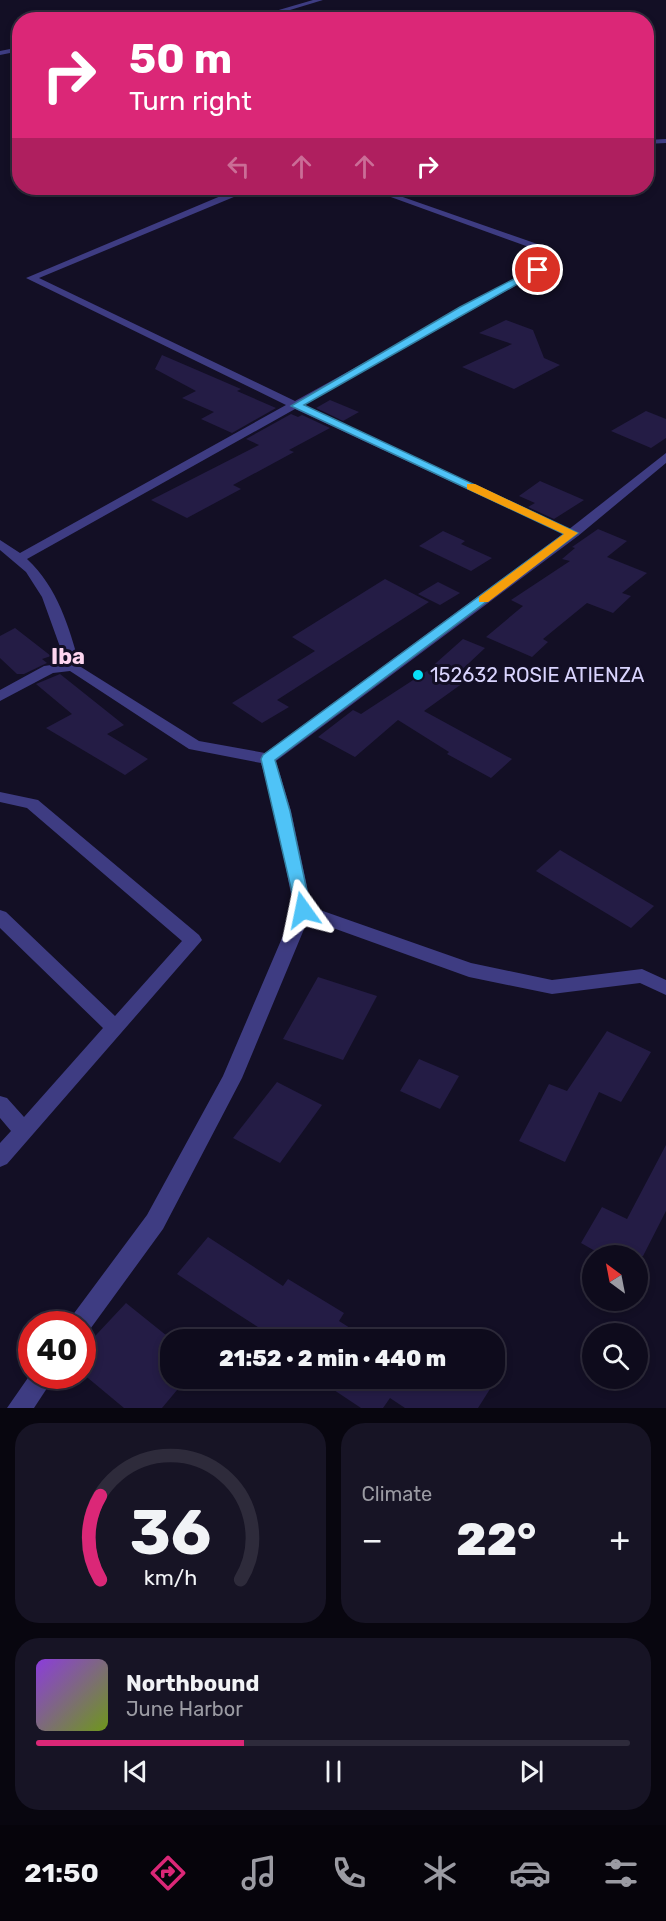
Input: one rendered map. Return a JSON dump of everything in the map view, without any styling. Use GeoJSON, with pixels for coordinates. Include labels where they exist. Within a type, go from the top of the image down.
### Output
{"type":"FeatureCollection","features":[{"type":"Feature","properties":{"kind":"street"},"geometry":{"type":"LineString","coordinates":[[277,12],[320,0]]}},
{"type":"Feature","properties":{"kind":"street"},"geometry":{"type":"LineString","coordinates":[[231,195],[31,278],[297,406],[573,533]]}},
{"type":"Feature","properties":{"kind":"street"},"geometry":{"type":"LineString","coordinates":[[20,558],[297,406],[463,309],[556,260],[543,249],[390,195]]}},
{"type":"Feature","properties":{"kind":"street"},"geometry":{"type":"LineString","coordinates":[[0,544],[20,558],[53,600],[73,666],[194,745],[268,759],[573,533],[666,457]]}},
{"type":"Feature","properties":{"kind":"street"},"geometry":{"type":"LineString","coordinates":[[0,696],[50,669],[73,666]]}},
{"type":"Feature","properties":{"kind":"street"},"geometry":{"type":"LineString","coordinates":[[90,1311],[155,1222],[232,1077],[303,910],[282,811],[268,759]]}},
{"type":"Feature","properties":{"kind":"street"},"geometry":{"type":"LineString","coordinates":[[0,797],[32,804],[193,940],[0,1158]]}},
{"type":"Feature","properties":{"kind":"street"},"geometry":{"type":"LineString","coordinates":[[303,910],[469,970],[552,987],[642,976],[666,988]]}},
{"type":"Feature","properties":{"kind":"street"},"geometry":{"type":"LineString","coordinates":[[0,917],[115,1028]]}},
{"type":"Feature","properties":{"kind":"street"},"geometry":{"type":"LineString","coordinates":[[0,1104],[23,1131]]}},
{"type":"Feature","properties":{"kind":"street"},"geometry":{"type":"LineString","coordinates":[[19,1408],[33,1389]]}},
{"type":"Feature","properties":{"kind":"building"},"geometry":{"type":"Polygon","coordinates":[[[506,320],[533,330],[544,358],[560,365],[514,389],[462,367],[512,344],[479,333],[506,320]]]}},
{"type":"Feature","properties":{"kind":"building"},"geometry":{"type":"Polygon","coordinates":[[[162,355],[241,389],[237,391],[276,408],[232,433],[201,419],[214,412],[182,398],[196,391],[155,369],[162,355]]]}},
{"type":"Feature","properties":{"kind":"building"},"geometry":{"type":"Polygon","coordinates":[[[330,400],[359,412],[343,421],[316,408],[330,400]]]}},
{"type":"Feature","properties":{"kind":"building"},"geometry":{"type":"Polygon","coordinates":[[[646,411],[666,419],[666,438],[651,448],[611,431],[646,411]]]}},
{"type":"Feature","properties":{"kind":"building"},"geometry":{"type":"Polygon","coordinates":[[[291,414],[298,417],[302,415],[330,428],[289,450],[294,452],[233,485],[241,489],[187,518],[151,500],[259,445],[246,439],[291,414]]]}},
{"type":"Feature","properties":{"kind":"building"},"geometry":{"type":"Polygon","coordinates":[[[540,481],[584,500],[554,519],[528,507],[535,503],[519,496],[540,481]]]}},
{"type":"Feature","properties":{"kind":"building"},"geometry":{"type":"Polygon","coordinates":[[[598,529],[627,541],[607,557],[647,573],[622,593],[631,596],[613,613],[587,603],[543,639],[548,642],[532,657],[486,637],[523,606],[511,600],[570,561],[562,559],[575,548],[572,547],[598,529]]]}},
{"type":"Feature","properties":{"kind":"building"},"geometry":{"type":"Polygon","coordinates":[[[443,531],[465,541],[461,544],[492,558],[471,571],[419,546],[443,531]]]}},
{"type":"Feature","properties":{"kind":"building"},"geometry":{"type":"Polygon","coordinates":[[[385,579],[429,602],[277,700],[289,707],[262,723],[232,703],[315,651],[292,637],[385,579]]]}},
{"type":"Feature","properties":{"kind":"building"},"geometry":{"type":"Polygon","coordinates":[[[438,582],[460,593],[440,605],[418,594],[438,582]]]}},
{"type":"Feature","properties":{"kind":"building"},"geometry":{"type":"Polygon","coordinates":[[[15,628],[51,656],[42,659],[47,663],[24,674],[17,674],[0,658],[0,636],[15,628]]]}},
{"type":"Feature","properties":{"kind":"building"},"geometry":{"type":"Polygon","coordinates":[[[463,639],[485,648],[453,678],[463,683],[424,711],[512,759],[491,778],[447,754],[449,752],[398,720],[355,757],[318,737],[353,710],[361,714],[427,671],[463,639]]]}},
{"type":"Feature","properties":{"kind":"building"},"geometry":{"type":"Polygon","coordinates":[[[60,674],[124,725],[107,734],[148,759],[125,775],[46,728],[72,714],[36,684],[60,674]]]}},
{"type":"Feature","properties":{"kind":"building"},"geometry":{"type":"Polygon","coordinates":[[[560,850],[654,906],[631,928],[536,871],[560,850]]]}},
{"type":"Feature","properties":{"kind":"building"},"geometry":{"type":"Polygon","coordinates":[[[318,977],[377,996],[343,1060],[283,1039],[318,977]]]}},
{"type":"Feature","properties":{"kind":"building"},"geometry":{"type":"Polygon","coordinates":[[[607,1031],[651,1052],[621,1102],[599,1092],[565,1162],[519,1141],[549,1084],[567,1091],[607,1031]]]}},
{"type":"Feature","properties":{"kind":"building"},"geometry":{"type":"Polygon","coordinates":[[[419,1059],[459,1076],[440,1109],[400,1091],[419,1059]]]}},
{"type":"Feature","properties":{"kind":"building"},"geometry":{"type":"Polygon","coordinates":[[[277,1082],[322,1105],[280,1163],[233,1138],[277,1082]]]}},
{"type":"Feature","properties":{"kind":"building"},"geometry":{"type":"Polygon","coordinates":[[[666,1145],[666,1211],[648,1246],[585,1245],[581,1243],[602,1207],[627,1219],[666,1145]]]}},
{"type":"Feature","properties":{"kind":"building"},"geometry":{"type":"Polygon","coordinates":[[[208,1237],[283,1286],[288,1279],[344,1313],[339,1321],[352,1329],[261,1329],[177,1274],[208,1237]]]}},
{"type":"Feature","properties":{"kind":"building"},"geometry":{"type":"Polygon","coordinates":[[[126,1303],[160,1330],[160,1389],[178,1389],[162,1408],[124,1408],[96,1385],[96,1335],[126,1303]]]}},
{"type":"Feature","properties":{"kind":"building"},"geometry":{"type":"Polygon","coordinates":[[[332,1389],[490,1389],[478,1408],[405,1408],[390,1398],[383,1408],[361,1408],[332,1389]]]}},
{"type":"Feature","properties":{"kind":"slow traffic"},"geometry":{"type":"LineString","coordinates":[[471,486],[573,533],[484,600]]}},
{"type":"Feature","properties":{"kind":"place","name":"152632 ROSIE ATIENZA"},"geometry":{"type":"Point","coordinates":[418,675]}},
{"type":"Feature","properties":{"kind":"district","name":"Iba"},"geometry":{"type":"Point","coordinates":[68,656]}},
{"type":"Feature","properties":{"kind":"route"},"geometry":{"type":"LineString","coordinates":[[303,910],[282,811],[268,759],[573,533],[297,406],[463,309],[538,270]]}}]}
